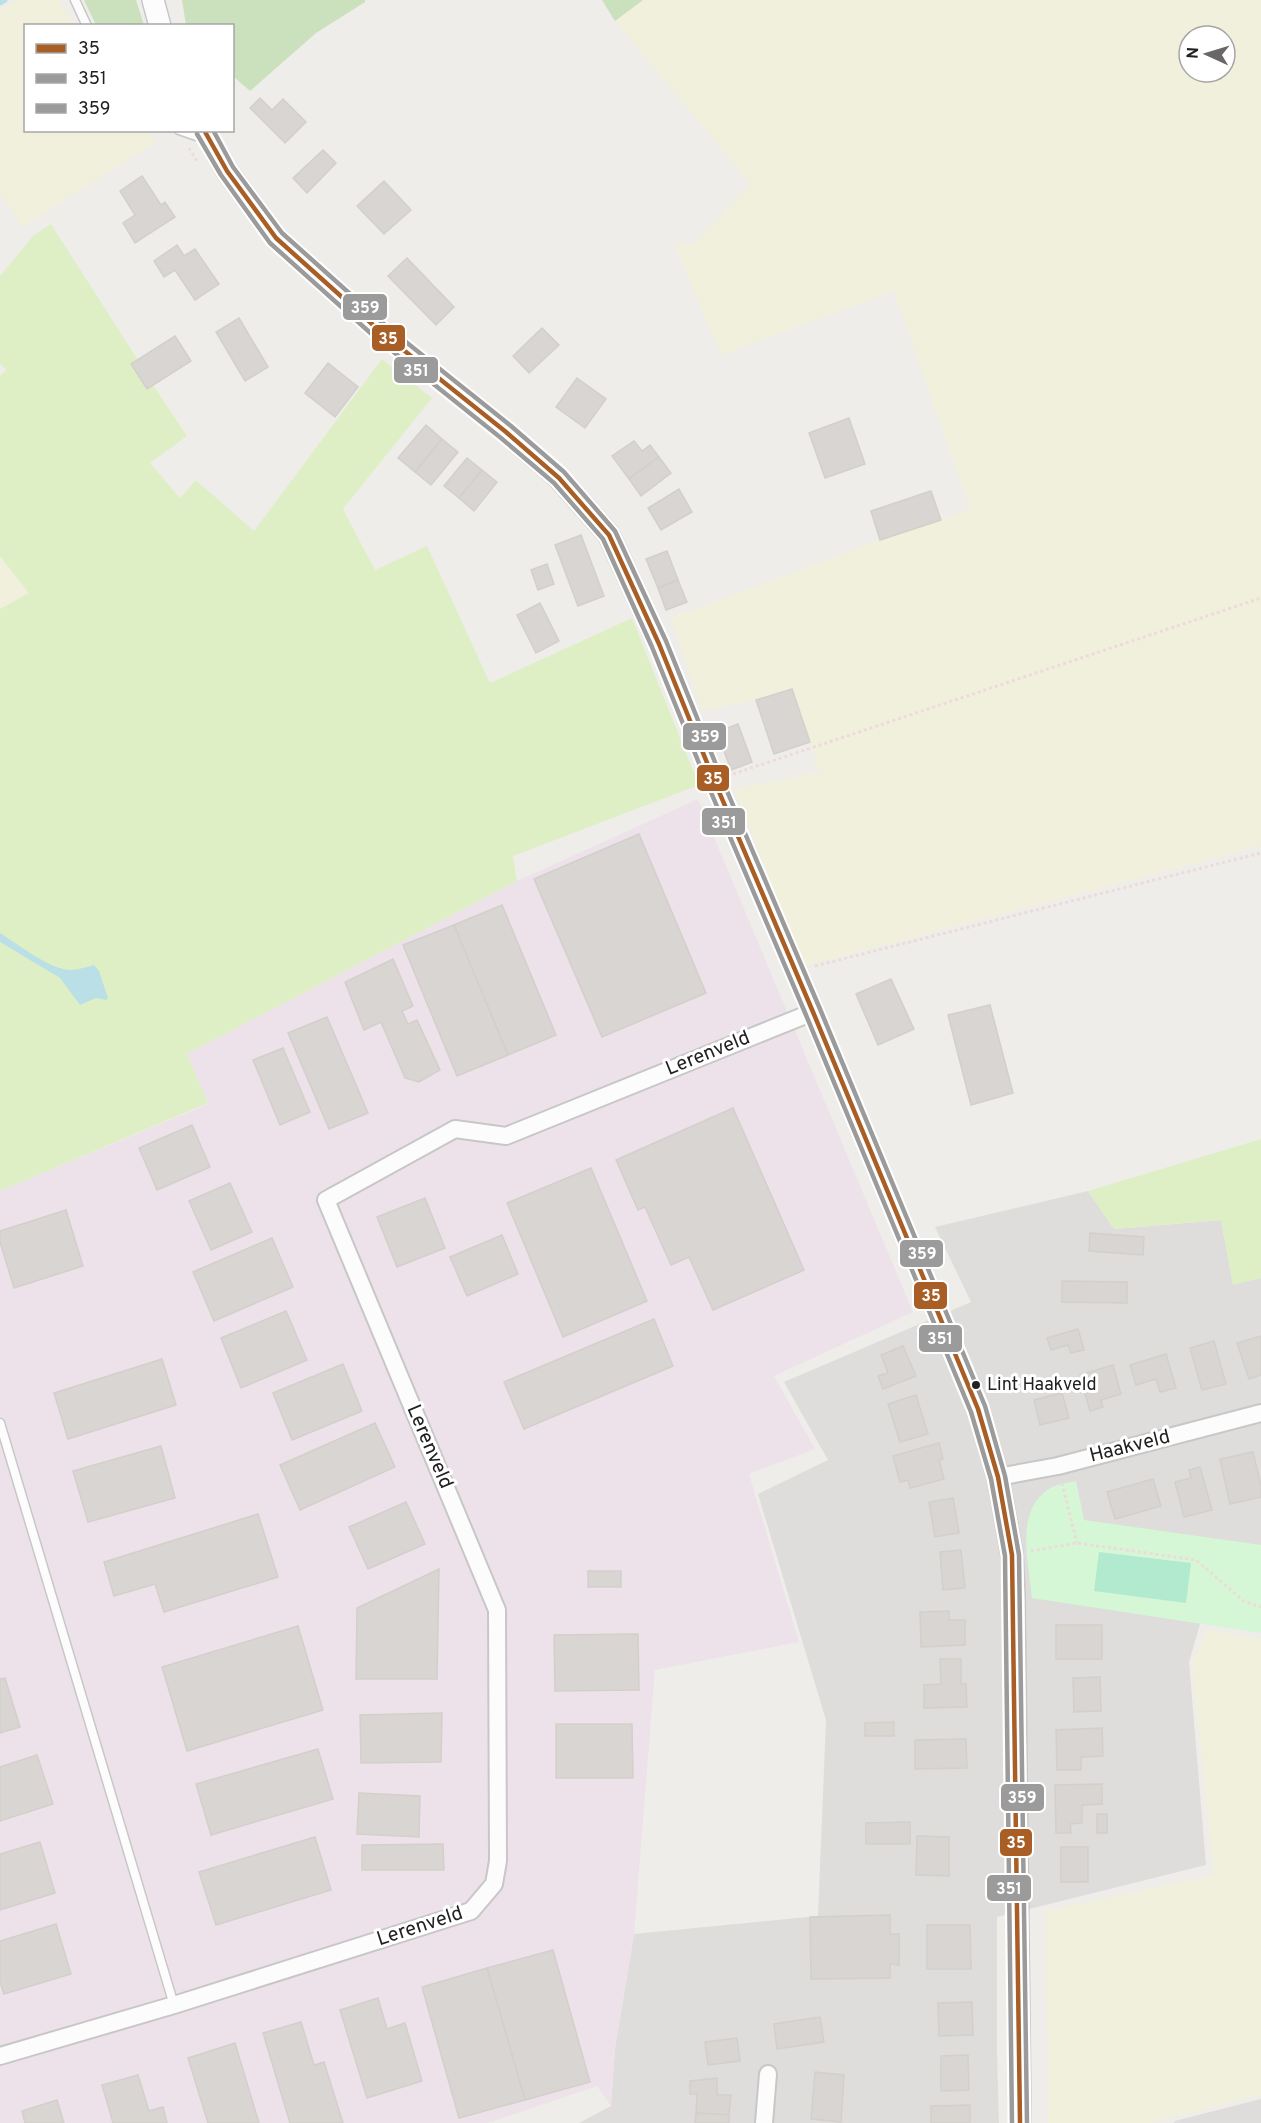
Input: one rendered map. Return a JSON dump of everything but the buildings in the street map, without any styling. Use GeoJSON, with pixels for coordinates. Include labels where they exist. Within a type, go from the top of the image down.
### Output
{"type":"FeatureCollection","features":[{"type":"Feature","properties":{"kind":"street"},"geometry":{"type":"LineString","coordinates":[[153,0],[159,24]]}},
{"type":"Feature","properties":{"kind":"street"},"geometry":{"type":"LineString","coordinates":[[206,135],[227,171],[276,238],[381,332],[506,432],[559,478],[609,535],[659,644],[978,1409],[998,1477],[1012,1555],[1020,2123]]}},
{"type":"Feature","properties":{"kind":"street","name":"Lerenveld"},"geometry":{"type":"LineString","coordinates":[[0,2056],[471,1911],[494,1884],[498,1861],[497,1610],[326,1200],[455,1129],[506,1136],[813,1012]]}},
{"type":"Feature","properties":{"kind":"street","name":"Haakveld"},"geometry":{"type":"LineString","coordinates":[[998,1477],[1058,1466],[1261,1413]]}},
{"type":"Feature","properties":{"kind":"street"},"geometry":{"type":"LineString","coordinates":[[764,2123],[768,2074]]}},
{"type":"Feature","properties":{"kind":"lane"},"geometry":{"type":"LineString","coordinates":[[75,0],[86,24]]}},
{"type":"Feature","properties":{"kind":"lane"},"geometry":{"type":"LineString","coordinates":[[186,132],[206,135]]}},
{"type":"Feature","properties":{"kind":"lane"},"geometry":{"type":"LineString","coordinates":[[0,1423],[174,2004]]}},
{"type":"Feature","properties":{"kind":"path"},"geometry":{"type":"LineString","coordinates":[[181,132],[202,168]]}},
{"type":"Feature","properties":{"kind":"path"},"geometry":{"type":"LineString","coordinates":[[714,780],[1261,598]]}},
{"type":"Feature","properties":{"kind":"path"},"geometry":{"type":"LineString","coordinates":[[798,976],[815,966],[1261,853]]}},
{"type":"Feature","properties":{"kind":"path"},"geometry":{"type":"LineString","coordinates":[[1058,1466],[1077,1543]]}},
{"type":"Feature","properties":{"kind":"path"},"geometry":{"type":"LineString","coordinates":[[1012,1555],[1077,1543],[1196,1560],[1245,1602],[1261,1607]]}},
{"type":"Feature","properties":{"kind":"shaded area"},"geometry":{"type":"Polygon","coordinates":[[[698,799],[913,1312],[774,1376],[815,1449],[749,1474],[799,1642],[655,1670],[634,1934],[615,2048],[611,2106],[597,2086],[488,2123],[0,2123],[0,1191],[208,1104],[187,1054],[517,881],[698,799]]]}},
{"type":"Feature","properties":{"kind":"shaded area"},"geometry":{"type":"Polygon","coordinates":[[[1088,1191],[1114,1229],[1221,1220],[1233,1284],[1261,1278],[1261,1552],[1221,1552],[1189,1662],[1206,1865],[997,1917],[999,2123],[579,2123],[611,2106],[615,2048],[634,1934],[818,1916],[826,1720],[758,1494],[828,1460],[784,1382],[971,1302],[935,1227],[1088,1191]]]}},
{"type":"Feature","properties":{"kind":"shaded area"},"geometry":{"type":"Polygon","coordinates":[[[1261,2099],[1261,2123],[1174,2123],[1175,2121],[1261,2099]]]}},
{"type":"Feature","properties":{"kind":"green space"},"geometry":{"type":"Polygon","coordinates":[[[19,0],[58,0],[75,24],[24,24],[24,132],[149,132],[156,142],[23,227],[0,193],[0,9],[19,0]]]}},
{"type":"Feature","properties":{"kind":"green space"},"geometry":{"type":"Polygon","coordinates":[[[84,0],[136,0],[144,24],[96,24],[84,0]]]}},
{"type":"Feature","properties":{"kind":"green space"},"geometry":{"type":"Polygon","coordinates":[[[182,0],[365,0],[316,33],[250,91],[234,77],[234,24],[186,24],[182,0]]]}},
{"type":"Feature","properties":{"kind":"green space"},"geometry":{"type":"Polygon","coordinates":[[[602,0],[643,0],[615,21],[602,0]]]}},
{"type":"Feature","properties":{"kind":"green space"},"geometry":{"type":"Polygon","coordinates":[[[643,0],[1261,0],[1261,846],[804,966],[734,789],[820,772],[792,689],[756,700],[702,711],[671,618],[880,540],[970,510],[894,291],[721,355],[674,244],[694,244],[750,183],[615,21],[643,0]]]}},
{"type":"Feature","properties":{"kind":"green space"},"geometry":{"type":"Polygon","coordinates":[[[51,224],[138,360],[131,364],[146,389],[153,385],[187,436],[150,463],[180,498],[196,480],[254,531],[382,359],[432,398],[343,509],[375,570],[427,546],[490,683],[632,618],[699,785],[513,856],[517,881],[187,1054],[208,1103],[0,1191],[0,609],[29,593],[0,556],[0,376],[6,370],[0,363],[0,276],[34,235],[51,224]]]}},
{"type":"Feature","properties":{"kind":"green space"},"geometry":{"type":"Polygon","coordinates":[[[0,556],[29,593],[0,609],[0,556]]]}},
{"type":"Feature","properties":{"kind":"green space"},"geometry":{"type":"Polygon","coordinates":[[[1261,1139],[1261,1278],[1233,1285],[1221,1220],[1114,1229],[1088,1191],[1261,1139]]]}},
{"type":"Feature","properties":{"kind":"green space"},"geometry":{"type":"Polygon","coordinates":[[[1076,1481],[1084,1520],[1261,1545],[1261,1633],[1032,1598],[1026,1539],[1031,1511],[1038,1499],[1049,1489],[1076,1481]]]}},
{"type":"Feature","properties":{"kind":"green space"},"geometry":{"type":"Polygon","coordinates":[[[1099,1552],[1191,1563],[1186,1603],[1094,1591],[1099,1552]]]}},
{"type":"Feature","properties":{"kind":"green space"},"geometry":{"type":"Polygon","coordinates":[[[1207,1630],[1261,1639],[1261,2095],[1150,2123],[1048,2123],[1046,1911],[1214,1875],[1192,1662],[1207,1630]]]}},
{"type":"Feature","properties":{"kind":"water"},"geometry":{"type":"Polygon","coordinates":[[[0,933],[53,966],[73,970],[94,965],[99,971],[108,998],[106,1000],[96,998],[80,1005],[60,978],[0,942],[0,933]]]}},
{"type":"Feature","properties":{"kind":"waterway"},"geometry":{"type":"LineString","coordinates":[[0,3],[5,0]]}},
{"type":"Feature","properties":{"kind":"transit line","name":"35"},"geometry":{"type":"LineString","coordinates":[[205,132],[227,171],[276,238],[381,332],[506,432],[559,478],[609,535],[659,644],[978,1409],[998,1477],[1012,1555],[1020,2123]]}},
{"type":"Feature","properties":{"kind":"transit line","name":"359"},"geometry":{"type":"LineString","coordinates":[[214,132],[233,167],[282,233],[386,326],[511,426],[564,472],[615,531],[666,641],[985,1406],[1005,1476],[1019,1555],[1027,2123]]}},
{"type":"Feature","properties":{"kind":"transit line","name":"351"},"geometry":{"type":"LineString","coordinates":[[197,134],[221,175],[270,243],[376,338],[554,483],[603,539],[652,647],[971,1412],[991,1479],[1005,1556],[1012,2123]]}},
{"type":"Feature","properties":{"kind":"place","name":"Lint Haakveld"},"geometry":{"type":"Point","coordinates":[976,1385]}}]}
